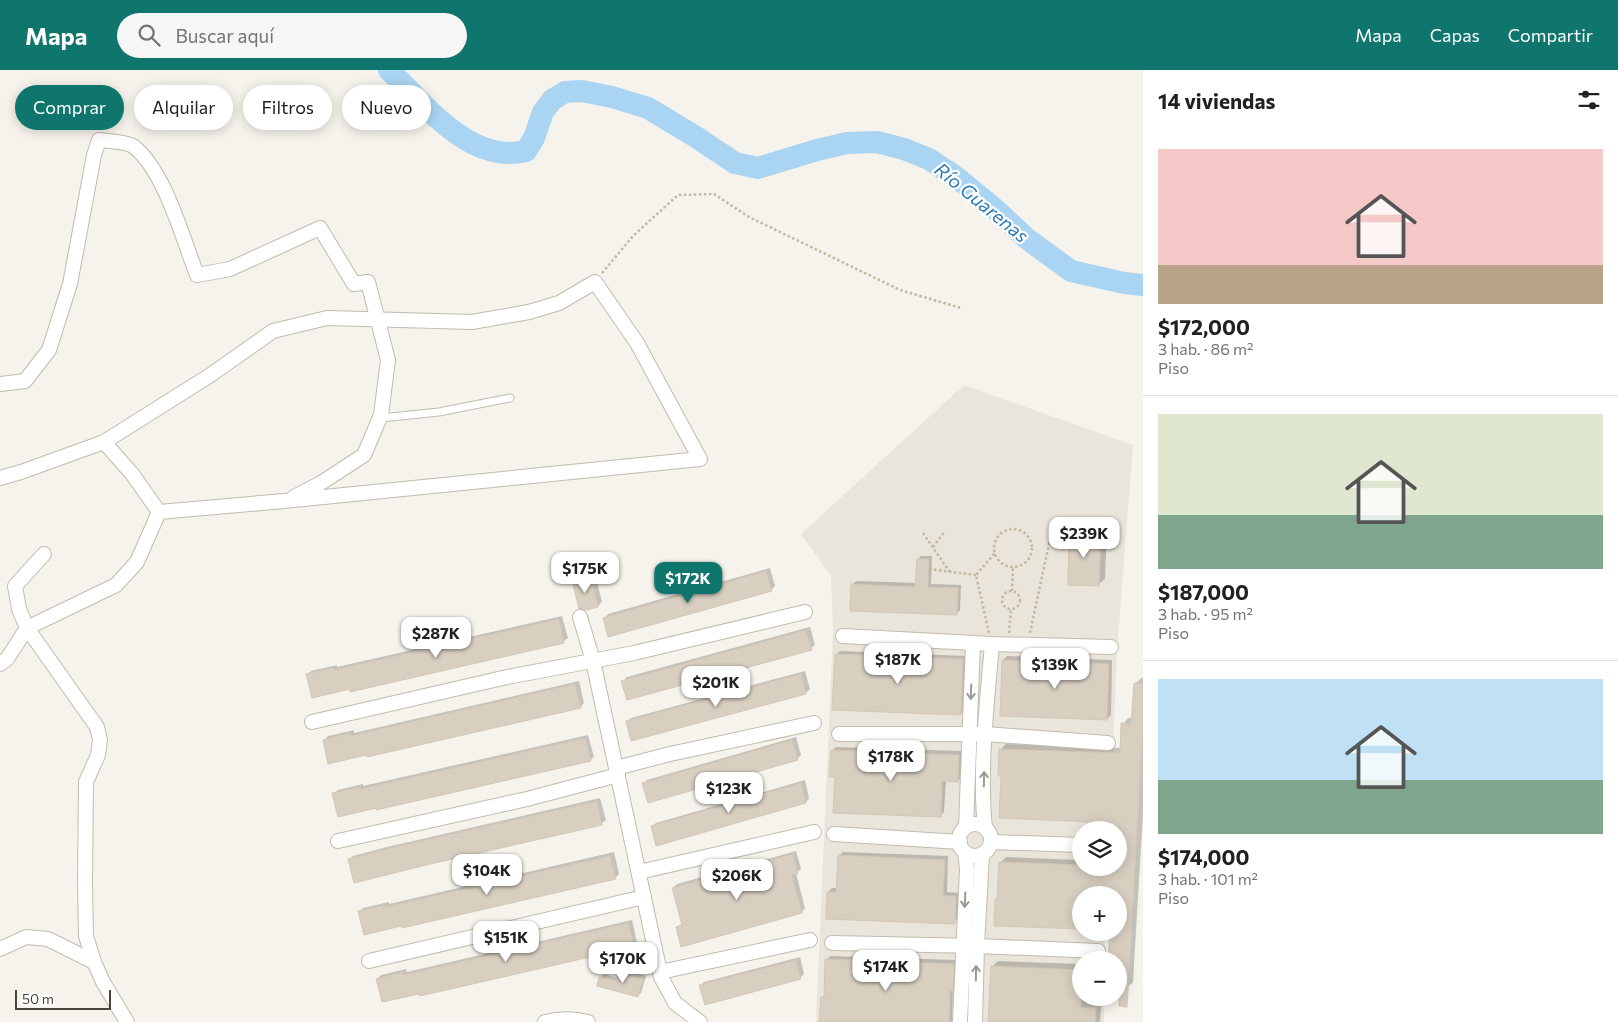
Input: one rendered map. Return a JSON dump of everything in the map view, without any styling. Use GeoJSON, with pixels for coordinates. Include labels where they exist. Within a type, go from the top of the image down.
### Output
{"type":"FeatureCollection","features":[{"type":"Feature","properties":{"kind":"street"},"geometry":{"type":"LineString","coordinates":[[0,384],[25,381],[49,350],[70,284],[94,155],[100,140],[132,144],[152,166],[197,275],[230,270],[320,228],[354,284],[368,282],[388,360],[380,418],[364,455],[321,483],[284,501]]}},
{"type":"Feature","properties":{"kind":"street"},"geometry":{"type":"LineString","coordinates":[[0,478],[104,442],[209,376],[274,332],[327,318],[472,322],[520,314],[559,303],[595,282],[637,343],[700,459],[159,512]]}},
{"type":"Feature","properties":{"kind":"street"},"geometry":{"type":"LineString","coordinates":[[104,442],[133,475],[159,512]]}},
{"type":"Feature","properties":{"kind":"street"},"geometry":{"type":"LineString","coordinates":[[0,664],[7,660],[27,628],[116,585],[138,562],[159,512]]}},
{"type":"Feature","properties":{"kind":"street"},"geometry":{"type":"LineString","coordinates":[[44,554],[15,586],[19,609],[27,628],[97,727],[100,740],[98,755],[86,782],[86,936],[102,982],[127,1022]]}},
{"type":"Feature","properties":{"kind":"street"},"geometry":{"type":"LineString","coordinates":[[312,722],[507,677],[634,653],[805,612]]}},
{"type":"Feature","properties":{"kind":"street"},"geometry":{"type":"LineString","coordinates":[[580,617],[593,661],[660,972],[665,986],[675,1002],[700,1022]]}},
{"type":"Feature","properties":{"kind":"street"},"geometry":{"type":"LineString","coordinates":[[843,636],[992,644],[1111,647]]}},
{"type":"Feature","properties":{"kind":"street"},"geometry":{"type":"LineString","coordinates":[[960,1022],[967,869],[961,834],[966,827],[973,643]]}},
{"type":"Feature","properties":{"kind":"street"},"geometry":{"type":"LineString","coordinates":[[834,834],[962,847],[973,856],[987,851],[991,837],[985,828],[984,813],[985,734],[992,644]]}},
{"type":"Feature","properties":{"kind":"street"},"geometry":{"type":"LineString","coordinates":[[338,841],[527,799],[670,754],[814,723]]}},
{"type":"Feature","properties":{"kind":"street"},"geometry":{"type":"LineString","coordinates":[[839,734],[985,734],[1108,743]]}},
{"type":"Feature","properties":{"kind":"street"},"geometry":{"type":"LineString","coordinates":[[966,827],[976,825],[985,828]]}},
{"type":"Feature","properties":{"kind":"street"},"geometry":{"type":"LineString","coordinates":[[639,872],[706,855],[814,832]]}},
{"type":"Feature","properties":{"kind":"street"},"geometry":{"type":"LineString","coordinates":[[991,842],[1072,845]]}},
{"type":"Feature","properties":{"kind":"street"},"geometry":{"type":"LineString","coordinates":[[975,1022],[982,854]]}},
{"type":"Feature","properties":{"kind":"street"},"geometry":{"type":"LineString","coordinates":[[369,961],[644,897]]}},
{"type":"Feature","properties":{"kind":"street"},"geometry":{"type":"LineString","coordinates":[[0,949],[26,937],[48,939],[94,962]]}},
{"type":"Feature","properties":{"kind":"street"},"geometry":{"type":"LineString","coordinates":[[660,972],[810,940]]}},
{"type":"Feature","properties":{"kind":"street"},"geometry":{"type":"LineString","coordinates":[[832,943],[1098,951]]}},
{"type":"Feature","properties":{"kind":"street"},"geometry":{"type":"LineString","coordinates":[[545,1022],[575,1019],[588,1022]]}},
{"type":"Feature","properties":{"kind":"lane"},"geometry":{"type":"LineString","coordinates":[[380,418],[439,412],[510,398]]}},
{"type":"Feature","properties":{"kind":"path"},"geometry":{"type":"LineString","coordinates":[[595,282],[634,235],[678,195],[714,194],[749,217],[900,290],[961,308]]}},
{"type":"Feature","properties":{"kind":"path"},"geometry":{"type":"LineString","coordinates":[[976,575],[995,553],[996,540],[1004,531],[1015,529],[1026,534],[1032,544],[1031,555],[1024,564],[1013,567],[1002,563],[995,553]]}},
{"type":"Feature","properties":{"kind":"path"},"geometry":{"type":"LineString","coordinates":[[1028,644],[1052,530],[1069,534]]}},
{"type":"Feature","properties":{"kind":"path"},"geometry":{"type":"LineString","coordinates":[[933,546],[945,531]]}},
{"type":"Feature","properties":{"kind":"path"},"geometry":{"type":"LineString","coordinates":[[923,533],[949,571]]}},
{"type":"Feature","properties":{"kind":"path"},"geometry":{"type":"LineString","coordinates":[[1012,591],[1013,567]]}},
{"type":"Feature","properties":{"kind":"path"},"geometry":{"type":"LineString","coordinates":[[929,569],[976,575]]}},
{"type":"Feature","properties":{"kind":"path"},"geometry":{"type":"LineString","coordinates":[[976,575],[992,644]]}},
{"type":"Feature","properties":{"kind":"path"},"geometry":{"type":"LineString","coordinates":[[1012,591],[1018,594],[1020,602],[1018,606],[1011,610],[1004,606],[1002,598],[1006,592],[1012,591]]}},
{"type":"Feature","properties":{"kind":"path"},"geometry":{"type":"LineString","coordinates":[[1008,644],[1011,610]]}},
{"type":"Feature","properties":{"kind":"shaded area"},"geometry":{"type":"Polygon","coordinates":[[[964,385],[1133,445],[1117,649],[1110,821],[1072,821],[1072,876],[1108,876],[1107,886],[1072,886],[1072,941],[1105,941],[1104,951],[1072,951],[1072,1006],[1104,1006],[1104,1022],[816,1022],[833,632],[831,576],[801,534],[964,385]]]}},
{"type":"Feature","properties":{"kind":"building"},"geometry":{"type":"Polygon","coordinates":[[[1069,532],[1101,533],[1099,586],[1068,585],[1069,532]]]}},
{"type":"Feature","properties":{"kind":"building"},"geometry":{"type":"Polygon","coordinates":[[[917,559],[929,559],[928,587],[958,588],[957,615],[850,611],[851,584],[915,587],[917,559]]]}},
{"type":"Feature","properties":{"kind":"building"},"geometry":{"type":"Polygon","coordinates":[[[766,571],[772,591],[608,637],[603,618],[766,571]]]}},
{"type":"Feature","properties":{"kind":"building"},"geometry":{"type":"Polygon","coordinates":[[[591,577],[598,607],[586,610],[579,609],[572,581],[591,577]]]}},
{"type":"Feature","properties":{"kind":"building"},"geometry":{"type":"Polygon","coordinates":[[[559,619],[564,643],[350,692],[350,689],[312,698],[306,674],[333,668],[334,670],[559,619]]]}},
{"type":"Feature","properties":{"kind":"building"},"geometry":{"type":"Polygon","coordinates":[[[806,630],[812,650],[627,700],[621,681],[806,630]]]}},
{"type":"Feature","properties":{"kind":"building"},"geometry":{"type":"Polygon","coordinates":[[[835,654],[963,659],[961,715],[832,710],[835,654]]]}},
{"type":"Feature","properties":{"kind":"building"},"geometry":{"type":"Polygon","coordinates":[[[1002,660],[1109,664],[1107,720],[1000,716],[1002,660]]]}},
{"type":"Feature","properties":{"kind":"building"},"geometry":{"type":"Polygon","coordinates":[[[801,674],[806,694],[631,741],[626,721],[801,674]]]}},
{"type":"Feature","properties":{"kind":"building"},"geometry":{"type":"Polygon","coordinates":[[[1134,683],[1143,684],[1143,727],[1127,1007],[1119,1006],[1127,1006],[1127,951],[1109,951],[1109,941],[1127,941],[1127,886],[1072,886],[1072,929],[994,926],[999,862],[1072,865],[1072,876],[1127,876],[1127,821],[999,818],[1001,776],[998,776],[999,749],[1120,753],[1121,723],[1131,724],[1134,683]]]}},
{"type":"Feature","properties":{"kind":"building"},"geometry":{"type":"Polygon","coordinates":[[[575,684],[581,708],[367,757],[366,755],[328,764],[323,740],[350,733],[350,736],[575,684]]]}},
{"type":"Feature","properties":{"kind":"building"},"geometry":{"type":"Polygon","coordinates":[[[585,738],[591,761],[338,817],[332,793],[359,787],[360,789],[585,738]]]}},
{"type":"Feature","properties":{"kind":"building"},"geometry":{"type":"Polygon","coordinates":[[[792,740],[798,760],[648,803],[642,783],[792,740]]]}},
{"type":"Feature","properties":{"kind":"building"},"geometry":{"type":"Polygon","coordinates":[[[831,750],[959,755],[958,782],[942,781],[941,817],[833,813],[835,777],[829,777],[831,750]]]}},
{"type":"Feature","properties":{"kind":"building"},"geometry":{"type":"Polygon","coordinates":[[[801,783],[806,803],[656,846],[651,826],[801,783]]]}},
{"type":"Feature","properties":{"kind":"building"},"geometry":{"type":"Polygon","coordinates":[[[597,801],[602,825],[354,883],[348,859],[597,801]]]}},
{"type":"Feature","properties":{"kind":"building"},"geometry":{"type":"Polygon","coordinates":[[[793,854],[798,874],[792,875],[802,913],[681,947],[676,927],[682,925],[672,888],[793,854]]]}},
{"type":"Feature","properties":{"kind":"building"},"geometry":{"type":"Polygon","coordinates":[[[838,855],[945,860],[943,896],[956,896],[955,924],[826,919],[827,892],[836,892],[838,855]]]}},
{"type":"Feature","properties":{"kind":"building"},"geometry":{"type":"Polygon","coordinates":[[[610,856],[616,879],[364,935],[358,911],[385,905],[385,907],[610,856]]]}},
{"type":"Feature","properties":{"kind":"building"},"geometry":{"type":"Polygon","coordinates":[[[628,923],[634,947],[420,996],[419,994],[382,1002],[376,979],[403,972],[403,975],[628,923]]]}},
{"type":"Feature","properties":{"kind":"building"},"geometry":{"type":"Polygon","coordinates":[[[825,959],[954,964],[953,991],[950,991],[949,1022],[819,1022],[821,997],[824,997],[825,959]]]}},
{"type":"Feature","properties":{"kind":"building"},"geometry":{"type":"Polygon","coordinates":[[[796,960],[801,979],[705,1005],[699,985],[796,960]]]}},
{"type":"Feature","properties":{"kind":"building"},"geometry":{"type":"Polygon","coordinates":[[[991,966],[1072,970],[1072,1006],[1096,1008],[1095,1022],[988,1022],[991,966]]]}},
{"type":"Feature","properties":{"kind":"building"},"geometry":{"type":"Polygon","coordinates":[[[618,972],[643,979],[638,997],[597,986],[599,977],[616,981],[618,972]]]}},
{"type":"Feature","properties":{"kind":"waterway","name":"Río Guarenas"},"geometry":{"type":"LineString","coordinates":[[389,70],[450,129],[486,149],[506,153],[526,151],[534,138],[543,112],[552,100],[565,92],[582,91],[612,97],[648,108],[735,163],[758,168],[847,143],[877,142],[904,149],[929,159],[956,177],[1026,238],[1071,271],[1124,283],[1143,285]]}}]}
